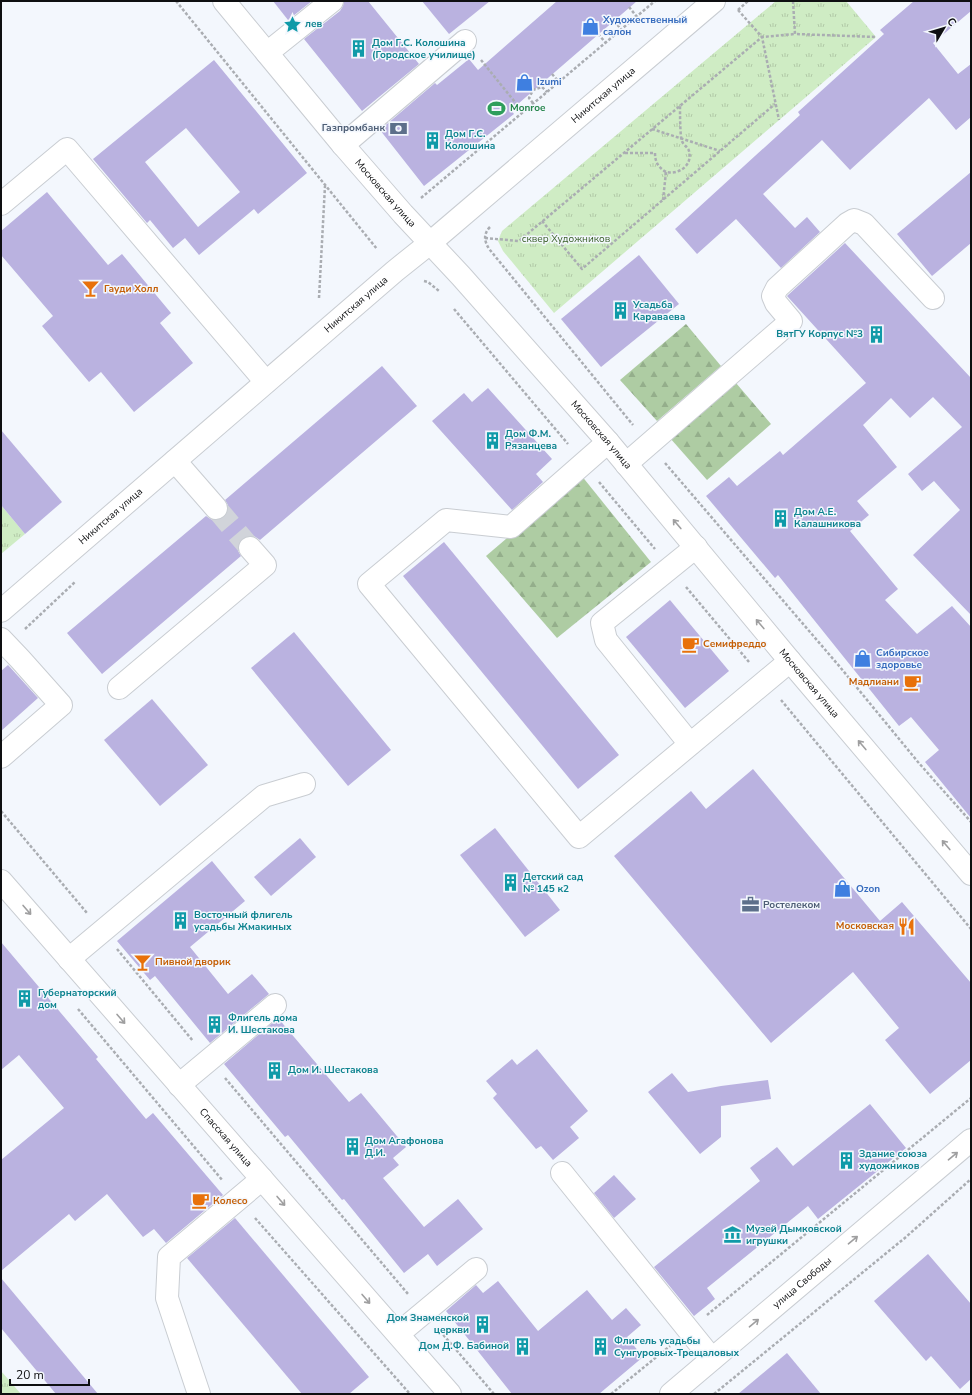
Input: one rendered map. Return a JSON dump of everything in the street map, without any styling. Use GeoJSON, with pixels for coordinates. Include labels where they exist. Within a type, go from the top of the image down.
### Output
{"type":"FeatureCollection","features":[{"type":"Feature","properties":{"kind":"street","name":"Московская улица"},"geometry":{"type":"LineString","coordinates":[[224,1],[343,145],[403,214],[461,276],[608,442],[790,661],[971,874]]}},
{"type":"Feature","properties":{"kind":"street"},"geometry":{"type":"LineString","coordinates":[[267,53],[332,1]]}},
{"type":"Feature","properties":{"kind":"street","name":"Никитская улица"},"geometry":{"type":"LineString","coordinates":[[1,611],[266,382],[714,1]]}},
{"type":"Feature","properties":{"kind":"street"},"geometry":{"type":"LineString","coordinates":[[343,145],[465,41]]}},
{"type":"Feature","properties":{"kind":"street"},"geometry":{"type":"LineString","coordinates":[[1,204],[67,149],[266,382]]}},
{"type":"Feature","properties":{"kind":"street"},"geometry":{"type":"LineString","coordinates":[[626,464],[648,443],[791,321],[776,303],[773,296],[777,288],[847,224],[854,220],[864,224],[933,298]]}},
{"type":"Feature","properties":{"kind":"street"},"geometry":{"type":"LineString","coordinates":[[608,442],[511,527],[446,520],[369,584],[579,837],[790,661]]}},
{"type":"Feature","properties":{"kind":"street"},"geometry":{"type":"LineString","coordinates":[[175,461],[216,508]]}},
{"type":"Feature","properties":{"kind":"street"},"geometry":{"type":"LineString","coordinates":[[690,744],[606,640],[602,623],[696,547]]}},
{"type":"Feature","properties":{"kind":"street"},"geometry":{"type":"LineString","coordinates":[[119,688],[265,565],[250,548]]}},
{"type":"Feature","properties":{"kind":"street"},"geometry":{"type":"LineString","coordinates":[[1,639],[61,705],[1,757]]}},
{"type":"Feature","properties":{"kind":"street"},"geometry":{"type":"LineString","coordinates":[[69,959],[264,796],[304,784]]}},
{"type":"Feature","properties":{"kind":"street","name":"Спасская улица"},"geometry":{"type":"LineString","coordinates":[[1,881],[450,1394]]}},
{"type":"Feature","properties":{"kind":"street"},"geometry":{"type":"LineString","coordinates":[[179,1085],[275,1005]]}},
{"type":"Feature","properties":{"kind":"street","name":"улица Свободы"},"geometry":{"type":"LineString","coordinates":[[671,1394],[971,1140]]}},
{"type":"Feature","properties":{"kind":"street"},"geometry":{"type":"LineString","coordinates":[[562,1173],[712,1359]]}},
{"type":"Feature","properties":{"kind":"street"},"geometry":{"type":"LineString","coordinates":[[199,1394],[167,1298],[169,1257],[262,1179]]}},
{"type":"Feature","properties":{"kind":"street"},"geometry":{"type":"LineString","coordinates":[[398,1334],[476,1269]]}},
{"type":"Feature","properties":{"kind":"path"},"geometry":{"type":"LineString","coordinates":[[176,1],[377,249]]}},
{"type":"Feature","properties":{"kind":"path"},"geometry":{"type":"LineString","coordinates":[[793,1],[795,34]]}},
{"type":"Feature","properties":{"kind":"path"},"geometry":{"type":"LineString","coordinates":[[421,198],[653,2]]}},
{"type":"Feature","properties":{"kind":"path"},"geometry":{"type":"LineString","coordinates":[[629,7],[637,16]]}},
{"type":"Feature","properties":{"kind":"path"},"geometry":{"type":"LineString","coordinates":[[738,10],[762,37],[778,120]]}},
{"type":"Feature","properties":{"kind":"path"},"geometry":{"type":"LineString","coordinates":[[614,21],[621,30]]}},
{"type":"Feature","properties":{"kind":"path"},"geometry":{"type":"LineString","coordinates":[[598,34],[606,43]]}},
{"type":"Feature","properties":{"kind":"path"},"geometry":{"type":"LineString","coordinates":[[484,238],[519,241],[762,37],[795,34],[876,37]]}},
{"type":"Feature","properties":{"kind":"path"},"geometry":{"type":"LineString","coordinates":[[465,41],[523,112]]}},
{"type":"Feature","properties":{"kind":"path"},"geometry":{"type":"LineString","coordinates":[[552,74],[559,82]]}},
{"type":"Feature","properties":{"kind":"path"},"geometry":{"type":"LineString","coordinates":[[533,103],[529,98],[533,90],[542,87],[547,92]]}},
{"type":"Feature","properties":{"kind":"path"},"geometry":{"type":"LineString","coordinates":[[542,221],[582,269],[775,104]]}},
{"type":"Feature","properties":{"kind":"path"},"geometry":{"type":"LineString","coordinates":[[624,153],[655,153],[657,164],[666,172],[677,172],[686,166],[690,156],[689,150],[682,141],[680,106]]}},
{"type":"Feature","properties":{"kind":"path"},"geometry":{"type":"LineString","coordinates":[[505,120],[508,124]]}},
{"type":"Feature","properties":{"kind":"path"},"geometry":{"type":"LineString","coordinates":[[652,129],[720,151]]}},
{"type":"Feature","properties":{"kind":"path"},"geometry":{"type":"LineString","coordinates":[[663,200],[666,172]]}},
{"type":"Feature","properties":{"kind":"path"},"geometry":{"type":"LineString","coordinates":[[319,298],[325,185]]}},
{"type":"Feature","properties":{"kind":"path"},"geometry":{"type":"LineString","coordinates":[[1,811],[103,931],[209,1060],[494,1394]]}},
{"type":"Feature","properties":{"kind":"path"},"geometry":{"type":"LineString","coordinates":[[73,1004],[238,1199],[410,1394]]}},
{"type":"Feature","properties":{"kind":"path"},"geometry":{"type":"LineString","coordinates":[[611,1394],[971,1098]]}},
{"type":"Feature","properties":{"kind":"path"},"geometry":{"type":"LineString","coordinates":[[714,1394],[906,1237],[971,1179]]}},
{"type":"Feature","properties":{"kind":"green space","name":"сквер Художников"},"geometry":{"type":"Polygon","coordinates":[[[776,1],[846,1],[876,37],[554,313],[503,251],[498,241],[502,231],[776,1]]]}},
{"type":"Feature","properties":{"kind":"green space"},"geometry":{"type":"Polygon","coordinates":[[[686,324],[721,366],[657,421],[620,380],[686,324]]]}},
{"type":"Feature","properties":{"kind":"green space"},"geometry":{"type":"Polygon","coordinates":[[[736,383],[771,424],[707,480],[670,438],[736,383]]]}},
{"type":"Feature","properties":{"kind":"green space"},"geometry":{"type":"Polygon","coordinates":[[[581,475],[651,562],[557,638],[486,556],[581,475]]]}},
{"type":"Feature","properties":{"kind":"green space"},"geometry":{"type":"Polygon","coordinates":[[[1,505],[25,534],[1,554],[1,505]]]}},
{"type":"Feature","properties":{"kind":"green space"},"geometry":{"type":"Polygon","coordinates":[[[1,1371],[21,1394],[1,1394],[1,1371]]]}},
{"type":"Feature","properties":{"kind":"building"},"geometry":{"type":"Polygon","coordinates":[[[273,1],[312,1],[288,20],[273,1]]]}},
{"type":"Feature","properties":{"kind":"building","name":"Дом Г.С. Колошина (Городское училище)"},"geometry":{"type":"Polygon","coordinates":[[[344,1],[368,1],[419,64],[362,111],[304,39],[340,11],[344,1]]]}},
{"type":"Feature","properties":{"kind":"building"},"geometry":{"type":"Polygon","coordinates":[[[422,1],[490,1],[449,34],[422,1]]]}},
{"type":"Feature","properties":{"kind":"building"},"geometry":{"type":"Polygon","coordinates":[[[557,1],[637,1],[511,110],[514,114],[424,186],[380,130],[435,83],[437,85],[469,59],[478,70],[557,1]]]}},
{"type":"Feature","properties":{"kind":"building"},"geometry":{"type":"Polygon","coordinates":[[[914,1],[971,1],[971,11],[933,43],[958,74],[971,64],[971,117],[956,130],[929,98],[850,170],[822,140],[763,194],[795,228],[807,217],[820,232],[781,268],[736,219],[697,254],[675,229],[800,115],[798,112],[884,34],[880,30],[914,1]]]}},
{"type":"Feature","properties":{"kind":"building"},"geometry":{"type":"Polygon","coordinates":[[[214,60],[307,173],[258,214],[254,209],[199,255],[185,238],[173,248],[150,220],[147,223],[93,159],[214,60]],[[186,128],[145,162],[198,227],[240,192],[186,128]]]}},
{"type":"Feature","properties":{"kind":"building"},"geometry":{"type":"Polygon","coordinates":[[[971,172],[971,243],[932,276],[897,234],[971,172]]]}},
{"type":"Feature","properties":{"kind":"building","name":"Гауди Холл"},"geometry":{"type":"Polygon","coordinates":[[[47,192],[108,265],[122,254],[171,313],[160,323],[193,363],[134,412],[101,372],[89,382],[42,326],[53,316],[1,255],[1,231],[47,192]]]}},
{"type":"Feature","properties":{"kind":"building"},"geometry":{"type":"Polygon","coordinates":[[[845,243],[971,378],[971,615],[913,555],[960,510],[934,481],[922,491],[908,474],[962,427],[933,397],[910,418],[891,398],[863,425],[897,467],[857,501],[869,515],[850,531],[898,589],[885,600],[917,634],[952,606],[971,627],[971,818],[925,762],[939,750],[911,717],[899,726],[778,575],[775,578],[706,496],[729,477],[737,486],[780,451],[783,455],[866,383],[787,296],[845,243]]]}},
{"type":"Feature","properties":{"kind":"building","name":"Усадьба Караваева"},"geometry":{"type":"Polygon","coordinates":[[[639,255],[679,304],[601,367],[561,319],[639,255]]]}},
{"type":"Feature","properties":{"kind":"building"},"geometry":{"type":"Polygon","coordinates":[[[382,366],[417,406],[260,540],[254,536],[242,538],[238,544],[238,551],[241,556],[102,674],[67,633],[206,516],[212,520],[224,518],[228,512],[228,505],[225,500],[382,366]]]}},
{"type":"Feature","properties":{"kind":"building","name":"Дом Ф.М. Рязанцева"},"geometry":{"type":"Polygon","coordinates":[[[488,388],[552,459],[536,474],[543,482],[512,510],[432,421],[464,393],[472,402],[488,388]]]}},
{"type":"Feature","properties":{"kind":"building"},"geometry":{"type":"Polygon","coordinates":[[[1,430],[62,502],[25,534],[1,505],[1,430]]]}},
{"type":"Feature","properties":{"kind":"building"},"geometry":{"type":"Polygon","coordinates":[[[444,542],[619,755],[578,789],[403,576],[444,542]]]}},
{"type":"Feature","properties":{"kind":"building"},"geometry":{"type":"Polygon","coordinates":[[[670,600],[729,671],[685,708],[626,637],[670,600]]]}},
{"type":"Feature","properties":{"kind":"building"},"geometry":{"type":"Polygon","coordinates":[[[294,632],[391,750],[348,786],[251,668],[294,632]]]}},
{"type":"Feature","properties":{"kind":"building"},"geometry":{"type":"Polygon","coordinates":[[[8,665],[38,698],[1,731],[1,671],[8,665]]]}},
{"type":"Feature","properties":{"kind":"building"},"geometry":{"type":"Polygon","coordinates":[[[152,699],[208,765],[160,806],[104,740],[152,699]]]}},
{"type":"Feature","properties":{"kind":"building"},"geometry":{"type":"Polygon","coordinates":[[[753,769],[880,921],[902,902],[971,983],[971,1060],[930,1094],[885,1040],[899,1028],[853,972],[771,1043],[614,856],[691,791],[706,809],[753,769]]]}},
{"type":"Feature","properties":{"kind":"building","name":"Детский сад № 145 к2"},"geometry":{"type":"Polygon","coordinates":[[[495,828],[560,910],[525,937],[460,855],[495,828]]]}},
{"type":"Feature","properties":{"kind":"building"},"geometry":{"type":"Polygon","coordinates":[[[300,838],[316,857],[271,896],[254,877],[300,838]]]}},
{"type":"Feature","properties":{"kind":"building"},"geometry":{"type":"Polygon","coordinates":[[[212,861],[245,901],[190,947],[228,994],[252,974],[269,994],[210,1043],[155,976],[150,980],[117,941],[212,861]]]}},
{"type":"Feature","properties":{"kind":"building"},"geometry":{"type":"Polygon","coordinates":[[[1,942],[98,1057],[96,1059],[146,1119],[153,1113],[223,1195],[166,1243],[154,1229],[143,1237],[107,1194],[75,1221],[69,1214],[1,1271],[1,1160],[64,1108],[19,1055],[1,1070],[1,942]]]}},
{"type":"Feature","properties":{"kind":"building"},"geometry":{"type":"Polygon","coordinates":[[[278,1018],[349,1102],[361,1093],[406,1147],[393,1158],[399,1165],[383,1178],[424,1227],[458,1199],[483,1229],[437,1266],[428,1254],[404,1273],[344,1199],[342,1200],[288,1135],[285,1137],[224,1064],[278,1018]]]}},
{"type":"Feature","properties":{"kind":"building"},"geometry":{"type":"Polygon","coordinates":[[[537,1049],[588,1111],[570,1127],[579,1138],[553,1160],[541,1146],[536,1149],[493,1098],[497,1094],[486,1081],[512,1059],[517,1065],[537,1049]]]}},
{"type":"Feature","properties":{"kind":"building"},"geometry":{"type":"Polygon","coordinates":[[[672,1073],[688,1092],[768,1080],[771,1099],[721,1106],[721,1137],[700,1154],[648,1092],[672,1073]]]}},
{"type":"Feature","properties":{"kind":"building"},"geometry":{"type":"Polygon","coordinates":[[[870,1104],[906,1148],[818,1219],[808,1206],[707,1288],[715,1299],[694,1316],[654,1267],[760,1181],[750,1168],[777,1147],[793,1166],[870,1104]]]}},
{"type":"Feature","properties":{"kind":"building"},"geometry":{"type":"Polygon","coordinates":[[[614,1175],[636,1199],[614,1218],[594,1193],[614,1175]]]}},
{"type":"Feature","properties":{"kind":"building"},"geometry":{"type":"Polygon","coordinates":[[[235,1218],[369,1377],[349,1394],[302,1394],[187,1258],[235,1218]]]}},
{"type":"Feature","properties":{"kind":"building"},"geometry":{"type":"Polygon","coordinates":[[[928,1254],[971,1304],[971,1379],[960,1389],[931,1356],[926,1361],[874,1301],[928,1254]]]}},
{"type":"Feature","properties":{"kind":"building"},"geometry":{"type":"Polygon","coordinates":[[[1,1278],[98,1394],[56,1394],[1,1328],[1,1278]]]}},
{"type":"Feature","properties":{"kind":"building"},"geometry":{"type":"Polygon","coordinates":[[[498,1281],[538,1331],[587,1290],[612,1320],[626,1308],[641,1325],[627,1337],[643,1357],[599,1394],[512,1394],[446,1311],[476,1285],[483,1293],[498,1281]]]}},
{"type":"Feature","properties":{"kind":"building"},"geometry":{"type":"Polygon","coordinates":[[[787,1353],[821,1394],[738,1394],[787,1353]]]}},
{"type":"Feature","properties":{"kind":"tunnel"},"geometry":{"type":"LineString","coordinates":[[216,508],[250,548]]}},
{"type":"Feature","properties":{"kind":"place","name":"лев"},"geometry":{"type":"Point","coordinates":[292,24]}},
{"type":"Feature","properties":{"kind":"place","name":"Художественный салон"},"geometry":{"type":"Point","coordinates":[590,26]}},
{"type":"Feature","properties":{"kind":"place","name":"Дом Г.С. Колошина (Городское училище)"},"geometry":{"type":"Point","coordinates":[359,49]}},
{"type":"Feature","properties":{"kind":"place","name":"Izumi"},"geometry":{"type":"Point","coordinates":[524,82]}},
{"type":"Feature","properties":{"kind":"place","name":"Monroe"},"geometry":{"type":"Point","coordinates":[497,108]}},
{"type":"Feature","properties":{"kind":"place","name":"Газпромбанк"},"geometry":{"type":"Point","coordinates":[398,128]}},
{"type":"Feature","properties":{"kind":"place","name":"Дом Г.С. Колошина"},"geometry":{"type":"Point","coordinates":[432,140]}},
{"type":"Feature","properties":{"kind":"place","name":"Гауди Холл"},"geometry":{"type":"Point","coordinates":[91,289]}},
{"type":"Feature","properties":{"kind":"place","name":"Усадьба Караваева"},"geometry":{"type":"Point","coordinates":[620,311]}},
{"type":"Feature","properties":{"kind":"place","name":"ВятГУ Корпус №3"},"geometry":{"type":"Point","coordinates":[876,334]}},
{"type":"Feature","properties":{"kind":"place","name":"Дом Ф.М. Рязанцева"},"geometry":{"type":"Point","coordinates":[492,440]}},
{"type":"Feature","properties":{"kind":"place","name":"Дом А.Е. Калашникова"},"geometry":{"type":"Point","coordinates":[781,518]}},
{"type":"Feature","properties":{"kind":"place","name":"Семифреддо"},"geometry":{"type":"Point","coordinates":[690,644]}},
{"type":"Feature","properties":{"kind":"place","name":"Сибирское здоровье"},"geometry":{"type":"Point","coordinates":[863,659]}},
{"type":"Feature","properties":{"kind":"place","name":"Мадлиани"},"geometry":{"type":"Point","coordinates":[912,682]}},
{"type":"Feature","properties":{"kind":"place","name":"Детский сад № 145 к2"},"geometry":{"type":"Point","coordinates":[510,883]}},
{"type":"Feature","properties":{"kind":"place","name":"Ozon"},"geometry":{"type":"Point","coordinates":[843,889]}},
{"type":"Feature","properties":{"kind":"place","name":"Ростелеком"},"geometry":{"type":"Point","coordinates":[750,905]}},
{"type":"Feature","properties":{"kind":"place","name":"Восточный флигель усадьбы Жмакиных"},"geometry":{"type":"Point","coordinates":[181,921]}},
{"type":"Feature","properties":{"kind":"place","name":"Московская"},"geometry":{"type":"Point","coordinates":[907,926]}},
{"type":"Feature","properties":{"kind":"place","name":"Пивной дворик"},"geometry":{"type":"Point","coordinates":[142,962]}},
{"type":"Feature","properties":{"kind":"place","name":"Губернаторский дом"},"geometry":{"type":"Point","coordinates":[25,999]}},
{"type":"Feature","properties":{"kind":"place","name":"Флигель дома И. Шестакова"},"geometry":{"type":"Point","coordinates":[215,1024]}},
{"type":"Feature","properties":{"kind":"place","name":"Дом И. Шестакова"},"geometry":{"type":"Point","coordinates":[275,1070]}},
{"type":"Feature","properties":{"kind":"place","name":"Дом Агафонова Д.И."},"geometry":{"type":"Point","coordinates":[352,1147]}},
{"type":"Feature","properties":{"kind":"place","name":"Здание союза художников"},"geometry":{"type":"Point","coordinates":[846,1160]}},
{"type":"Feature","properties":{"kind":"place","name":"Колесо"},"geometry":{"type":"Point","coordinates":[200,1201]}},
{"type":"Feature","properties":{"kind":"place","name":"Музей Дымковской игрушки"},"geometry":{"type":"Point","coordinates":[733,1235]}},
{"type":"Feature","properties":{"kind":"place","name":"Дом Знаменской церкви"},"geometry":{"type":"Point","coordinates":[482,1324]}},
{"type":"Feature","properties":{"kind":"place","name":"Дом Д.Ф. Бабиной"},"geometry":{"type":"Point","coordinates":[522,1346]}},
{"type":"Feature","properties":{"kind":"place","name":"Флигель усадьбы Сунгуровых-Трещаловых"},"geometry":{"type":"Point","coordinates":[601,1347]}}]}
